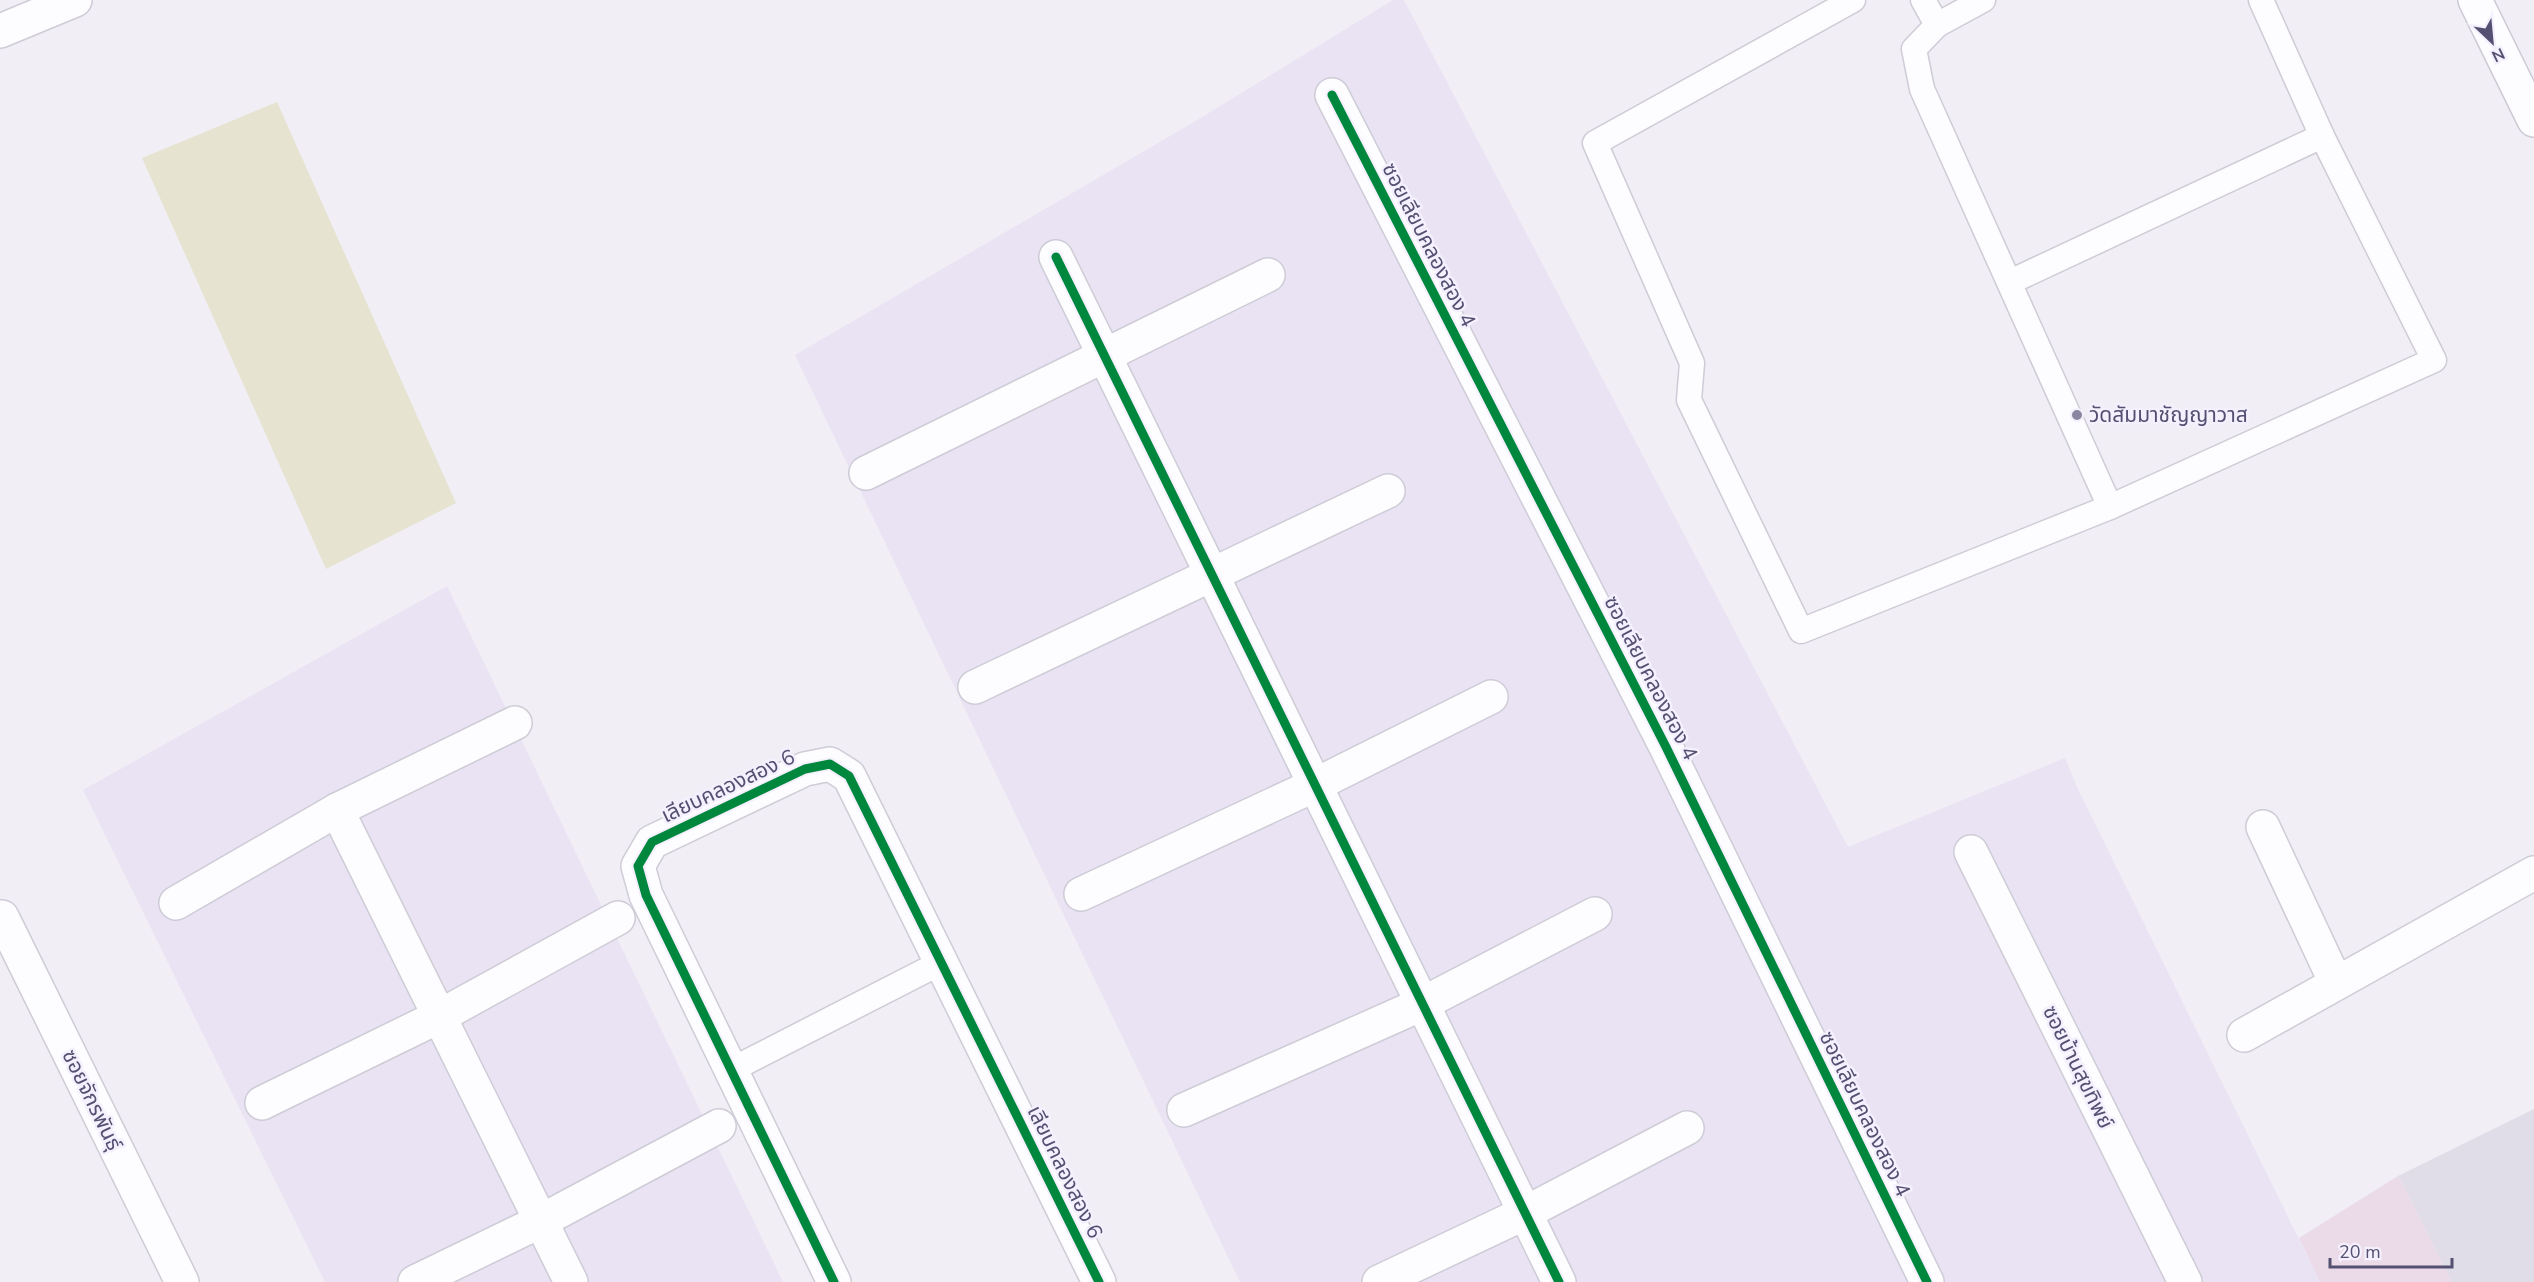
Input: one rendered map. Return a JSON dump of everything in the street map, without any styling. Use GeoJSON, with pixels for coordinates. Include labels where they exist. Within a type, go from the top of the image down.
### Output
{"type":"FeatureCollection","features":[{"type":"Feature","properties":{"kind":"street"},"geometry":{"type":"LineString","coordinates":[[0,31],[75,0]]}},
{"type":"Feature","properties":{"kind":"street"},"geometry":{"type":"LineString","coordinates":[[2475,0],[2534,120]]}},
{"type":"Feature","properties":{"kind":"street","name":"ซอยเลียบคลองสอง 4"},"geometry":{"type":"LineString","coordinates":[[1332,95],[1666,747],[1927,1282]]}},
{"type":"Feature","properties":{"kind":"street"},"geometry":{"type":"LineString","coordinates":[[1056,258],[1559,1282]]}},
{"type":"Feature","properties":{"kind":"street"},"geometry":{"type":"LineString","coordinates":[[866,474],[1268,275]]}},
{"type":"Feature","properties":{"kind":"street"},"geometry":{"type":"LineString","coordinates":[[975,687],[1388,491]]}},
{"type":"Feature","properties":{"kind":"street"},"geometry":{"type":"LineString","coordinates":[[1081,894],[1315,785],[1491,697]]}},
{"type":"Feature","properties":{"kind":"street"},"geometry":{"type":"LineString","coordinates":[[176,903],[337,810],[515,723]]}},
{"type":"Feature","properties":{"kind":"street","name":"เลียบคลองสอง 6"},"geometry":{"type":"LineString","coordinates":[[834,1282],[646,895],[638,866],[652,842],[805,769],[830,764],[849,776],[1100,1282]]}},
{"type":"Feature","properties":{"kind":"street"},"geometry":{"type":"LineString","coordinates":[[337,810],[571,1282]]}},
{"type":"Feature","properties":{"kind":"street"},"geometry":{"type":"LineString","coordinates":[[2263,827],[2336,983]]}},
{"type":"Feature","properties":{"kind":"street","name":"ซอยบ้านสุขทิพย์"},"geometry":{"type":"LineString","coordinates":[[1971,852],[2185,1282]]}},
{"type":"Feature","properties":{"kind":"street"},"geometry":{"type":"LineString","coordinates":[[2244,1035],[2534,873]]}},
{"type":"Feature","properties":{"kind":"street"},"geometry":{"type":"LineString","coordinates":[[1184,1110],[1422,1004],[1595,914]]}},
{"type":"Feature","properties":{"kind":"street","name":"ซอยจักรพันธุ์"},"geometry":{"type":"LineString","coordinates":[[2,917],[182,1282]]}},
{"type":"Feature","properties":{"kind":"street"},"geometry":{"type":"LineString","coordinates":[[262,1103],[440,1016],[618,918]]}},
{"type":"Feature","properties":{"kind":"street"},"geometry":{"type":"LineString","coordinates":[[416,1282],[541,1221],[719,1126]]}},
{"type":"Feature","properties":{"kind":"street"},"geometry":{"type":"LineString","coordinates":[[1379,1282],[1525,1213],[1687,1128]]}},
{"type":"Feature","properties":{"kind":"lane"},"geometry":{"type":"LineString","coordinates":[[1853,0],[1595,143],[1692,363],[1689,400],[1801,631],[2110,507],[2434,360],[2322,136],[2261,0]]}},
{"type":"Feature","properties":{"kind":"lane"},"geometry":{"type":"LineString","coordinates":[[1923,0],[1937,24]]}},
{"type":"Feature","properties":{"kind":"lane"},"geometry":{"type":"LineString","coordinates":[[1983,0],[1937,24],[1914,49],[1922,89],[2110,507]]}},
{"type":"Feature","properties":{"kind":"lane"},"geometry":{"type":"LineString","coordinates":[[2010,282],[2322,136]]}},
{"type":"Feature","properties":{"kind":"lane"},"geometry":{"type":"LineString","coordinates":[[731,1070],[942,962]]}},
{"type":"Feature","properties":{"kind":"shaded area"},"geometry":{"type":"Polygon","coordinates":[[[1393,0],[1404,0],[1848,847],[2065,758],[2077,787],[2320,1282],[1240,1282],[795,355],[1194,122],[1393,0]]]}},
{"type":"Feature","properties":{"kind":"shaded area"},"geometry":{"type":"Polygon","coordinates":[[[277,102],[456,503],[326,569],[142,158],[277,102]]]}},
{"type":"Feature","properties":{"kind":"shaded area"},"geometry":{"type":"Polygon","coordinates":[[[447,586],[783,1282],[325,1282],[83,790],[447,586]]]}},
{"type":"Feature","properties":{"kind":"shaded area"},"geometry":{"type":"Polygon","coordinates":[[[2534,1109],[2534,1282],[2451,1282],[2398,1176],[2534,1109]]]}},
{"type":"Feature","properties":{"kind":"shaded area"},"geometry":{"type":"Polygon","coordinates":[[[2398,1176],[2451,1282],[2320,1282],[2299,1238],[2398,1176]]]}},
{"type":"Feature","properties":{"kind":"cycle path"},"geometry":{"type":"LineString","coordinates":[[1332,95],[1666,747],[1927,1282]]}},
{"type":"Feature","properties":{"kind":"cycle path"},"geometry":{"type":"LineString","coordinates":[[1056,257],[1559,1282]]}},
{"type":"Feature","properties":{"kind":"cycle path"},"geometry":{"type":"LineString","coordinates":[[834,1282],[646,895],[638,866],[652,842],[805,769],[830,764],[849,776],[1099,1282]]}},
{"type":"Feature","properties":{"kind":"place","name":"วัดสัมมาชัญญาวาส"},"geometry":{"type":"Point","coordinates":[2077,415]}}]}
